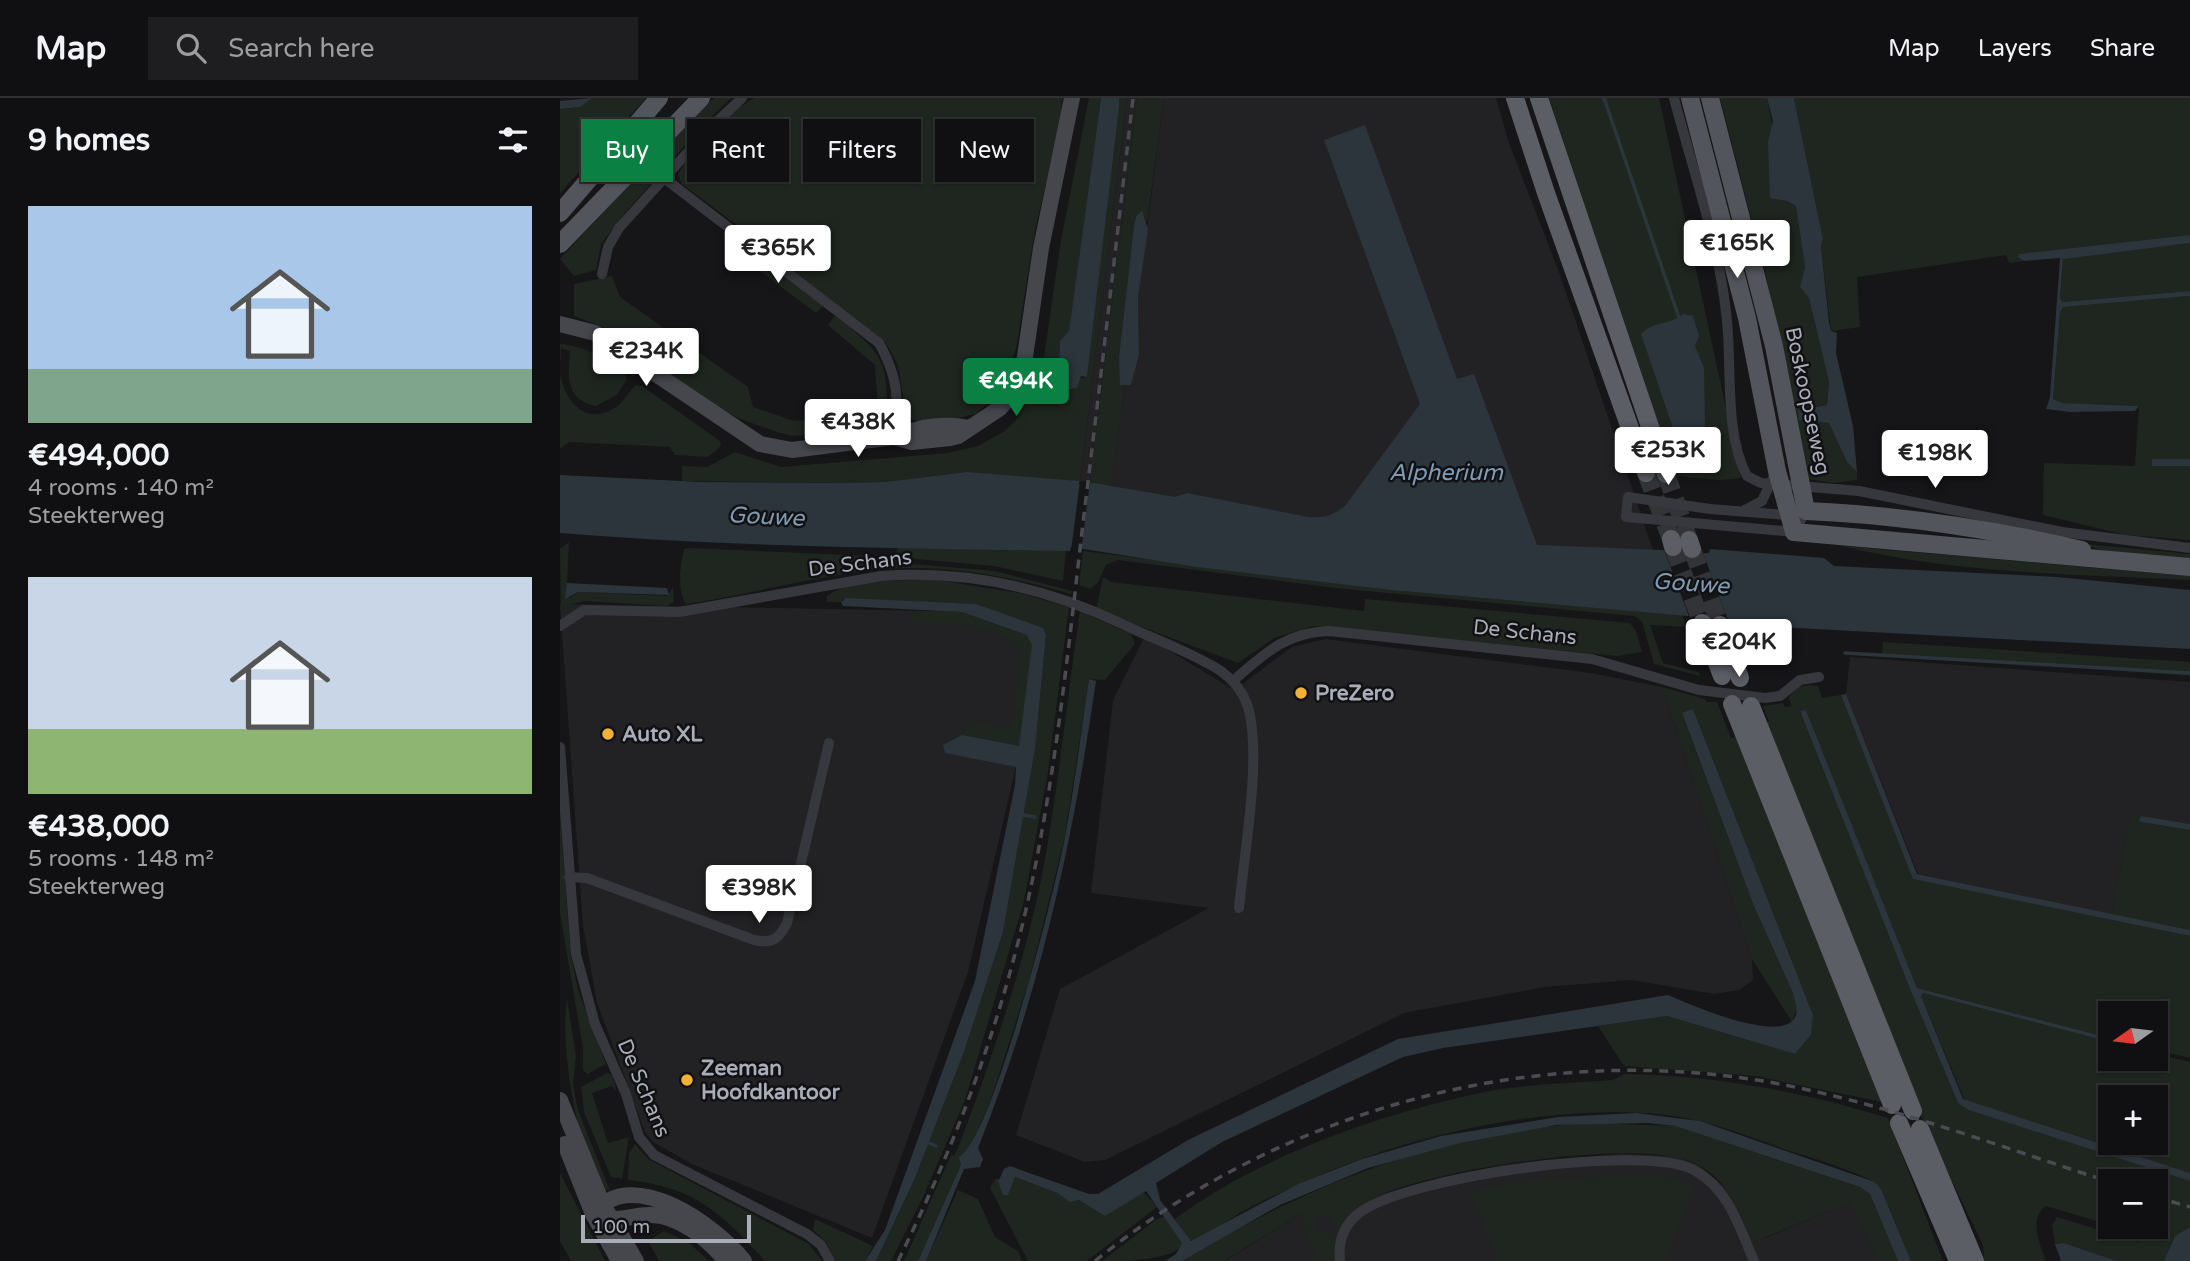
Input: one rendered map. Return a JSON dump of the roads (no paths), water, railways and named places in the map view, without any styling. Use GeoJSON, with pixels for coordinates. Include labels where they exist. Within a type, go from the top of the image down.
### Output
{"type":"FeatureCollection","features":[{"type":"Feature","properties":{"kind":"highway"},"geometry":{"type":"LineString","coordinates":[[1515,98],[1646,473]]}},
{"type":"Feature","properties":{"kind":"highway"},"geometry":{"type":"LineString","coordinates":[[1539,98],[1665,474]]}},
{"type":"Feature","properties":{"kind":"highway"},"geometry":{"type":"LineString","coordinates":[[1711,624],[1731,677]]}},
{"type":"Feature","properties":{"kind":"highway"},"geometry":{"type":"LineString","coordinates":[[1758,702],[1958,1261]]}},
{"type":"Feature","properties":{"kind":"highway"},"geometry":{"type":"LineString","coordinates":[[1732,704],[1892,1105]]}},
{"type":"Feature","properties":{"kind":"highway"},"geometry":{"type":"LineString","coordinates":[[1920,1129],[1975,1261]]}},
{"type":"Feature","properties":{"kind":"main road"},"geometry":{"type":"LineString","coordinates":[[560,213],[659,98]]}},
{"type":"Feature","properties":{"kind":"main road"},"geometry":{"type":"LineString","coordinates":[[560,244],[701,98]]}},
{"type":"Feature","properties":{"kind":"main road"},"geometry":{"type":"LineString","coordinates":[[560,324],[595,333],[738,429],[811,445],[897,437],[910,430],[957,426],[969,428],[1000,408],[1012,394],[1023,370],[1041,248],[1072,98]]}},
{"type":"Feature","properties":{"kind":"main road","name":"Boskoopseweg"},"geometry":{"type":"LineString","coordinates":[[1690,98],[1747,318],[1776,480],[1794,532]]}},
{"type":"Feature","properties":{"kind":"main road","name":"Boskoopseweg"},"geometry":{"type":"LineString","coordinates":[[1710,98],[1774,346],[1806,511]]}},
{"type":"Feature","properties":{"kind":"main road"},"geometry":{"type":"LineString","coordinates":[[1802,486],[1828,512]]}},
{"type":"Feature","properties":{"kind":"main road"},"geometry":{"type":"LineString","coordinates":[[1806,511],[2025,537],[2137,562]]}},
{"type":"Feature","properties":{"kind":"main road"},"geometry":{"type":"LineString","coordinates":[[1794,532],[2190,567]]}},
{"type":"Feature","properties":{"kind":"main road"},"geometry":{"type":"LineString","coordinates":[[560,1100],[597,1208],[611,1219],[636,1261]]}},
{"type":"Feature","properties":{"kind":"main road"},"geometry":{"type":"LineString","coordinates":[[560,1132],[619,1261]]}},
{"type":"Feature","properties":{"kind":"main road"},"geometry":{"type":"LineString","coordinates":[[597,1208],[638,1197],[680,1208],[719,1234],[744,1261]]}},
{"type":"Feature","properties":{"kind":"main road"},"geometry":{"type":"LineString","coordinates":[[611,1219],[651,1214],[663,1216],[696,1234],[726,1261]]}},
{"type":"Feature","properties":{"kind":"street"},"geometry":{"type":"LineString","coordinates":[[673,168],[706,131],[742,98]]}},
{"type":"Feature","properties":{"kind":"street"},"geometry":{"type":"LineString","coordinates":[[1674,98],[1721,280],[1727,312],[1735,443],[1747,476],[1802,486],[1858,491],[2086,536],[2190,548]]}},
{"type":"Feature","properties":{"kind":"street"},"geometry":{"type":"LineString","coordinates":[[602,274],[608,247],[627,217],[660,182]]}},
{"type":"Feature","properties":{"kind":"street"},"geometry":{"type":"LineString","coordinates":[[669,182],[879,344],[893,372],[896,404],[892,416],[897,437]]}},
{"type":"Feature","properties":{"kind":"street"},"geometry":{"type":"LineString","coordinates":[[1745,510],[1762,501],[1776,480]]}},
{"type":"Feature","properties":{"kind":"street"},"geometry":{"type":"LineString","coordinates":[[1628,497],[1787,515],[1806,511],[1794,532],[1684,540],[1653,522],[1626,517],[1628,497]]}},
{"type":"Feature","properties":{"kind":"street","name":"De Schans"},"geometry":{"type":"LineString","coordinates":[[560,626],[584,610],[679,612],[881,576],[912,573],[967,578],[1055,595],[1094,609],[1205,661],[1233,681],[1247,702],[1253,739],[1239,908]]}},
{"type":"Feature","properties":{"kind":"street","name":"De Schans"},"geometry":{"type":"LineString","coordinates":[[1233,681],[1282,640],[1312,631],[1329,631],[1592,659],[1710,692],[1758,702]]}},
{"type":"Feature","properties":{"kind":"street"},"geometry":{"type":"LineString","coordinates":[[1758,702],[1780,696],[1800,680],[1819,677]]}},
{"type":"Feature","properties":{"kind":"street"},"geometry":{"type":"LineString","coordinates":[[569,877],[587,878],[754,940],[772,941],[780,937],[788,923],[829,743]]}},
{"type":"Feature","properties":{"kind":"street","name":"De Schans"},"geometry":{"type":"LineString","coordinates":[[560,747],[576,954],[584,987],[643,1145],[654,1155],[807,1234],[821,1245],[830,1261]]}},
{"type":"Feature","properties":{"kind":"street"},"geometry":{"type":"LineString","coordinates":[[1340,1261],[1341,1239],[1350,1222],[1364,1209],[1388,1200],[1447,1182],[1511,1170],[1590,1161],[1643,1160],[1686,1167],[1718,1188],[1728,1201],[1754,1261]]}},
{"type":"Feature","properties":{"kind":"water"},"geometry":{"type":"Polygon","coordinates":[[[592,98],[580,107],[560,109],[560,101],[592,98]]]}},
{"type":"Feature","properties":{"kind":"water"},"geometry":{"type":"Polygon","coordinates":[[[1101,98],[1119,98],[1119,107],[1087,377],[1081,376],[1077,388],[1064,390],[1058,382],[1060,341],[1069,331],[1101,98]]]}},
{"type":"Feature","properties":{"kind":"water"},"geometry":{"type":"Polygon","coordinates":[[[1767,98],[1794,98],[1823,239],[1821,246],[1829,323],[1831,331],[1837,333],[1836,353],[1853,426],[1857,472],[1847,462],[1829,423],[1799,420],[1798,410],[1827,405],[1829,382],[1809,298],[1800,287],[1805,267],[1796,206],[1787,201],[1770,198],[1768,142],[1773,121],[1767,98]]]}},
{"type":"Feature","properties":{"kind":"water"},"geometry":{"type":"Polygon","coordinates":[[[1365,125],[1457,379],[1474,374],[1537,545],[1662,550],[1690,555],[1709,553],[1710,549],[1824,558],[1834,566],[2057,577],[2190,590],[2190,649],[1740,625],[1734,620],[1390,590],[1197,567],[1071,547],[1070,551],[815,546],[560,533],[560,475],[701,482],[839,483],[884,482],[967,472],[1079,481],[1079,484],[1094,483],[1175,497],[1187,493],[1308,517],[1323,517],[1336,512],[1345,506],[1420,404],[1324,140],[1365,125]]]}},
{"type":"Feature","properties":{"kind":"water"},"geometry":{"type":"Polygon","coordinates":[[[1142,211],[1148,229],[1138,297],[1139,355],[1131,385],[1120,385],[1119,356],[1134,226],[1136,216],[1142,211]]]}},
{"type":"Feature","properties":{"kind":"water"},"geometry":{"type":"Polygon","coordinates":[[[2190,235],[2190,243],[2063,259],[2060,299],[2063,302],[2190,291],[2190,296],[2063,307],[2060,312],[2053,399],[2063,403],[2139,406],[2135,411],[2070,412],[2046,409],[2050,397],[2060,258],[2024,261],[2019,258],[2019,254],[2190,235]]]}},
{"type":"Feature","properties":{"kind":"water"},"geometry":{"type":"Polygon","coordinates":[[[1683,314],[1693,316],[1699,336],[1695,346],[1704,368],[1705,426],[1709,452],[1682,454],[1641,334],[1683,314]]]}},
{"type":"Feature","properties":{"kind":"water"},"geometry":{"type":"Polygon","coordinates":[[[2152,459],[2190,459],[2190,466],[2152,466],[2152,459]]]}},
{"type":"Feature","properties":{"kind":"water"},"geometry":{"type":"Polygon","coordinates":[[[567,583],[667,588],[669,595],[578,592],[565,599],[567,583]]]}},
{"type":"Feature","properties":{"kind":"water"},"geometry":{"type":"Polygon","coordinates":[[[846,598],[976,604],[1043,628],[1046,635],[1035,749],[1003,932],[964,1052],[915,1178],[876,1261],[865,1261],[885,1230],[975,981],[1015,785],[1016,767],[945,753],[943,745],[962,735],[1019,746],[1032,645],[1027,635],[962,612],[843,606],[841,602],[846,598]]]}},
{"type":"Feature","properties":{"kind":"water"},"geometry":{"type":"Polygon","coordinates":[[[1089,679],[1096,681],[1065,859],[1019,1034],[978,1148],[983,1159],[980,1167],[964,1169],[926,1261],[918,1261],[961,1165],[959,1157],[973,1141],[988,1107],[1021,1009],[1065,837],[1089,679]]]}},
{"type":"Feature","properties":{"kind":"water"},"geometry":{"type":"Polygon","coordinates":[[[1846,694],[1917,874],[2190,930],[2190,936],[1913,879],[1841,695],[1846,694]]]}},
{"type":"Feature","properties":{"kind":"water"},"geometry":{"type":"Polygon","coordinates":[[[1693,709],[1813,1015],[1811,1035],[1795,1054],[1667,1016],[1443,1048],[1403,1057],[1222,1142],[1156,1183],[1160,1200],[1191,1241],[1298,1184],[1362,1159],[1441,1136],[1558,1117],[1636,1113],[1700,1121],[1875,1182],[1881,1189],[1911,1261],[1898,1261],[1870,1194],[1860,1187],[1675,1126],[1648,1123],[1556,1125],[1460,1143],[1368,1168],[1280,1205],[1182,1261],[1165,1261],[1176,1254],[1182,1243],[1146,1191],[1105,1216],[1079,1200],[1070,1202],[1057,1193],[1015,1177],[1008,1195],[1003,1195],[998,1182],[1004,1169],[1010,1166],[1089,1194],[1098,1194],[1188,1140],[1398,1039],[1668,995],[1736,1020],[1775,1027],[1788,1024],[1796,1015],[1793,993],[1753,904],[1682,713],[1693,709]]]}},
{"type":"Feature","properties":{"kind":"water"},"geometry":{"type":"Polygon","coordinates":[[[1806,710],[1917,988],[2098,1035],[2098,1039],[1923,993],[1921,996],[1963,1099],[2098,1143],[2098,1151],[1969,1110],[1958,1103],[1800,711],[1806,710]]]}},
{"type":"Feature","properties":{"kind":"water"},"geometry":{"type":"Polygon","coordinates":[[[2141,816],[2190,824],[2190,830],[2141,822],[2141,816]]]}},
{"type":"Feature","properties":{"kind":"water"},"geometry":{"type":"Polygon","coordinates":[[[2109,1155],[2135,1155],[2190,1173],[2190,1181],[2168,1174],[2168,1169],[2153,1169],[2109,1155]]]}},
{"type":"Feature","properties":{"kind":"water"},"geometry":{"type":"Polygon","coordinates":[[[2190,1227],[2190,1261],[2164,1261],[2175,1236],[2190,1227]]]}},
{"type":"Feature","properties":{"kind":"water"},"geometry":{"type":"Polygon","coordinates":[[[2064,1243],[2117,1261],[2061,1261],[2055,1244],[2064,1243]]]}},
{"type":"Feature","properties":{"kind":"waterway"},"geometry":{"type":"LineString","coordinates":[[1604,98],[1679,318]]}},
{"type":"Feature","properties":{"kind":"waterway"},"geometry":{"type":"LineString","coordinates":[[1845,653],[2190,673]]}},
{"type":"Feature","properties":{"kind":"waterway"},"geometry":{"type":"LineString","coordinates":[[1023,815],[1035,817]]}},
{"type":"Feature","properties":{"kind":"waterway"},"geometry":{"type":"LineString","coordinates":[[929,1143],[936,1146]]}},
{"type":"Feature","properties":{"kind":"tunnel"},"geometry":{"type":"LineString","coordinates":[[1646,473],[1671,539]]}},
{"type":"Feature","properties":{"kind":"tunnel"},"geometry":{"type":"LineString","coordinates":[[1666,474],[1689,540]]}},
{"type":"Feature","properties":{"kind":"tunnel"},"geometry":{"type":"LineString","coordinates":[[1673,547],[1702,623]]}},
{"type":"Feature","properties":{"kind":"tunnel"},"geometry":{"type":"LineString","coordinates":[[1692,549],[1720,625]]}},
{"type":"Feature","properties":{"kind":"railway"},"geometry":{"type":"LineString","coordinates":[[898,1261],[937,1178],[986,1050],[1013,962],[1035,868],[1066,667],[1133,98]]}},
{"type":"Feature","properties":{"kind":"railway"},"geometry":{"type":"LineString","coordinates":[[1095,1261],[1168,1208],[1246,1164],[1328,1127],[1413,1100],[1500,1081],[1590,1071],[1679,1072],[1769,1082],[1812,1091],[1941,1126],[2098,1178]]}},
{"type":"Feature","properties":{"kind":"railway"},"geometry":{"type":"LineString","coordinates":[[2168,1201],[2190,1207]]}},
{"type":"Feature","properties":{"kind":"place","name":"PreZero"},"geometry":{"type":"Point","coordinates":[1301,693]}},
{"type":"Feature","properties":{"kind":"place","name":"Auto XL"},"geometry":{"type":"Point","coordinates":[608,734]}},
{"type":"Feature","properties":{"kind":"place","name":"Zeeman Hoofdkantoor"},"geometry":{"type":"Point","coordinates":[687,1080]}},
{"type":"Feature","properties":{"kind":"water label","name":"Alpherium"},"geometry":{"type":"Point","coordinates":[1446,472]}},
{"type":"Feature","properties":{"kind":"water label","name":"Gouwe"},"geometry":{"type":"Point","coordinates":[766,516]}},
{"type":"Feature","properties":{"kind":"water label","name":"Gouwe"},"geometry":{"type":"Point","coordinates":[1691,583]}}]}
